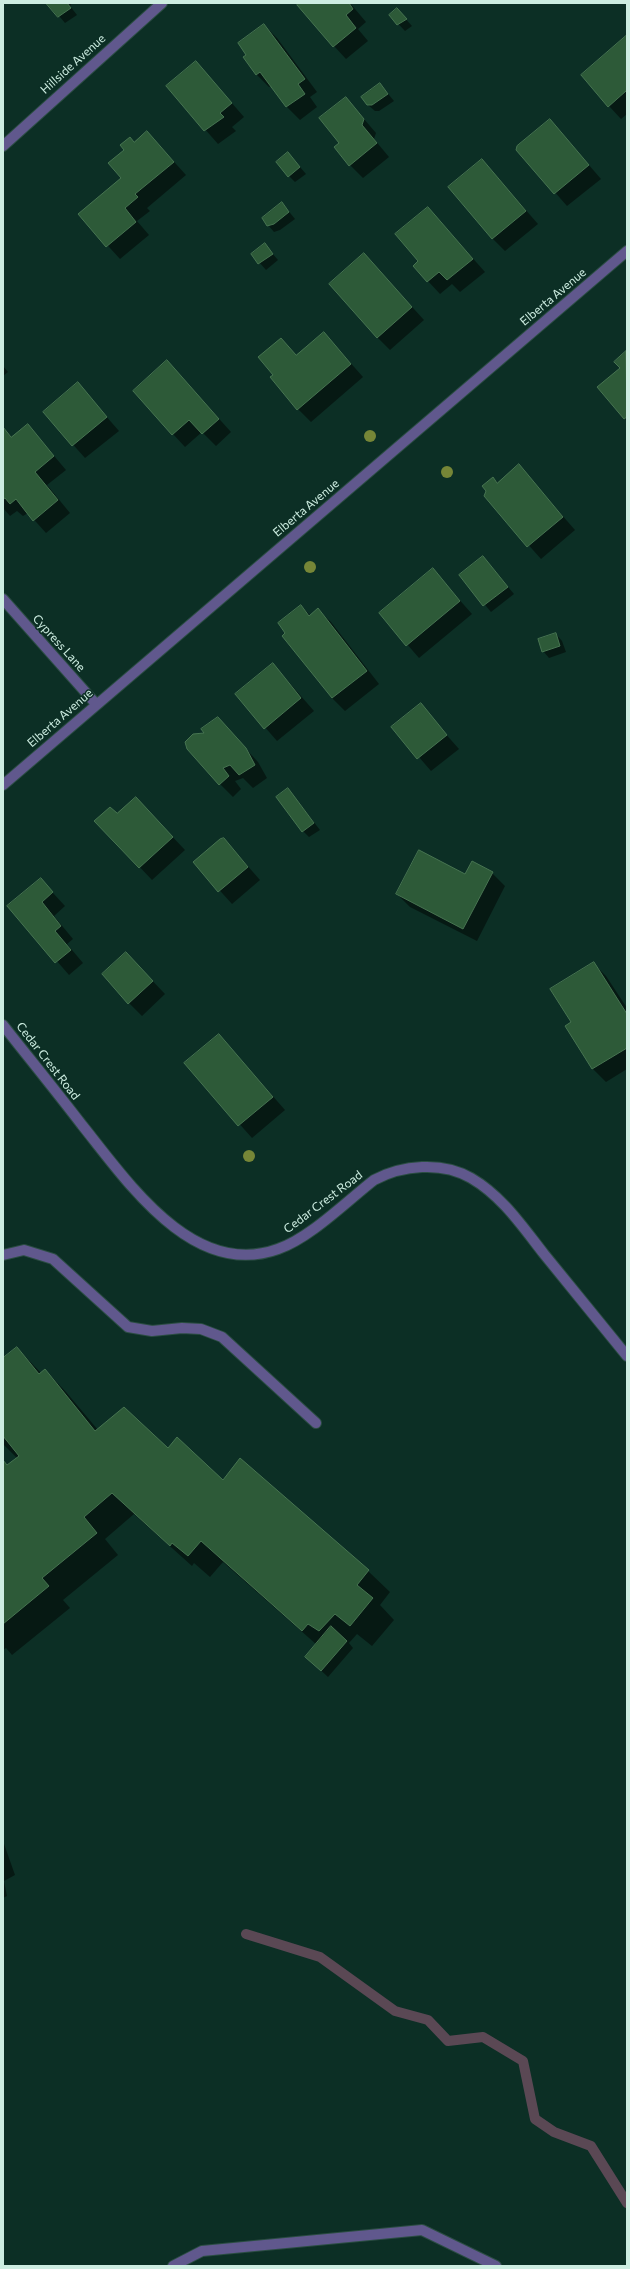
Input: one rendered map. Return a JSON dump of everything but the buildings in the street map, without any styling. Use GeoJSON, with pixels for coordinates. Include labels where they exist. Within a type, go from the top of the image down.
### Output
{"type":"FeatureCollection","features":[{"type":"Feature","properties":{"kind":"street","name":"Hillside Avenue"},"geometry":{"type":"LineString","coordinates":[[3,146],[162,3]]}},
{"type":"Feature","properties":{"kind":"street","name":"Elberta Avenue"},"geometry":{"type":"LineString","coordinates":[[3,785],[627,251]]}},
{"type":"Feature","properties":{"kind":"street","name":"Cypress Lane"},"geometry":{"type":"LineString","coordinates":[[3,599],[96,704]]}},
{"type":"Feature","properties":{"kind":"street","name":"Cedar Crest Road"},"geometry":{"type":"LineString","coordinates":[[3,1025],[130,1185],[163,1219],[200,1244],[238,1254],[260,1254],[278,1249],[297,1240],[374,1180],[388,1173],[421,1167],[453,1171],[470,1177],[502,1202],[627,1356]]}},
{"type":"Feature","properties":{"kind":"street"},"geometry":{"type":"LineString","coordinates":[[3,1255],[24,1250],[53,1259],[128,1328],[152,1331],[182,1328],[201,1329],[222,1337],[316,1423]]}},
{"type":"Feature","properties":{"kind":"street"},"geometry":{"type":"LineString","coordinates":[[173,2266],[202,2251],[422,2230],[496,2266]]}},
{"type":"Feature","properties":{"kind":"waterway"},"geometry":{"type":"LineString","coordinates":[[246,1934],[320,1957],[395,2011],[428,2020],[448,2041],[483,2037],[523,2061],[535,2119],[554,2132],[591,2146],[627,2203]]}}]}
